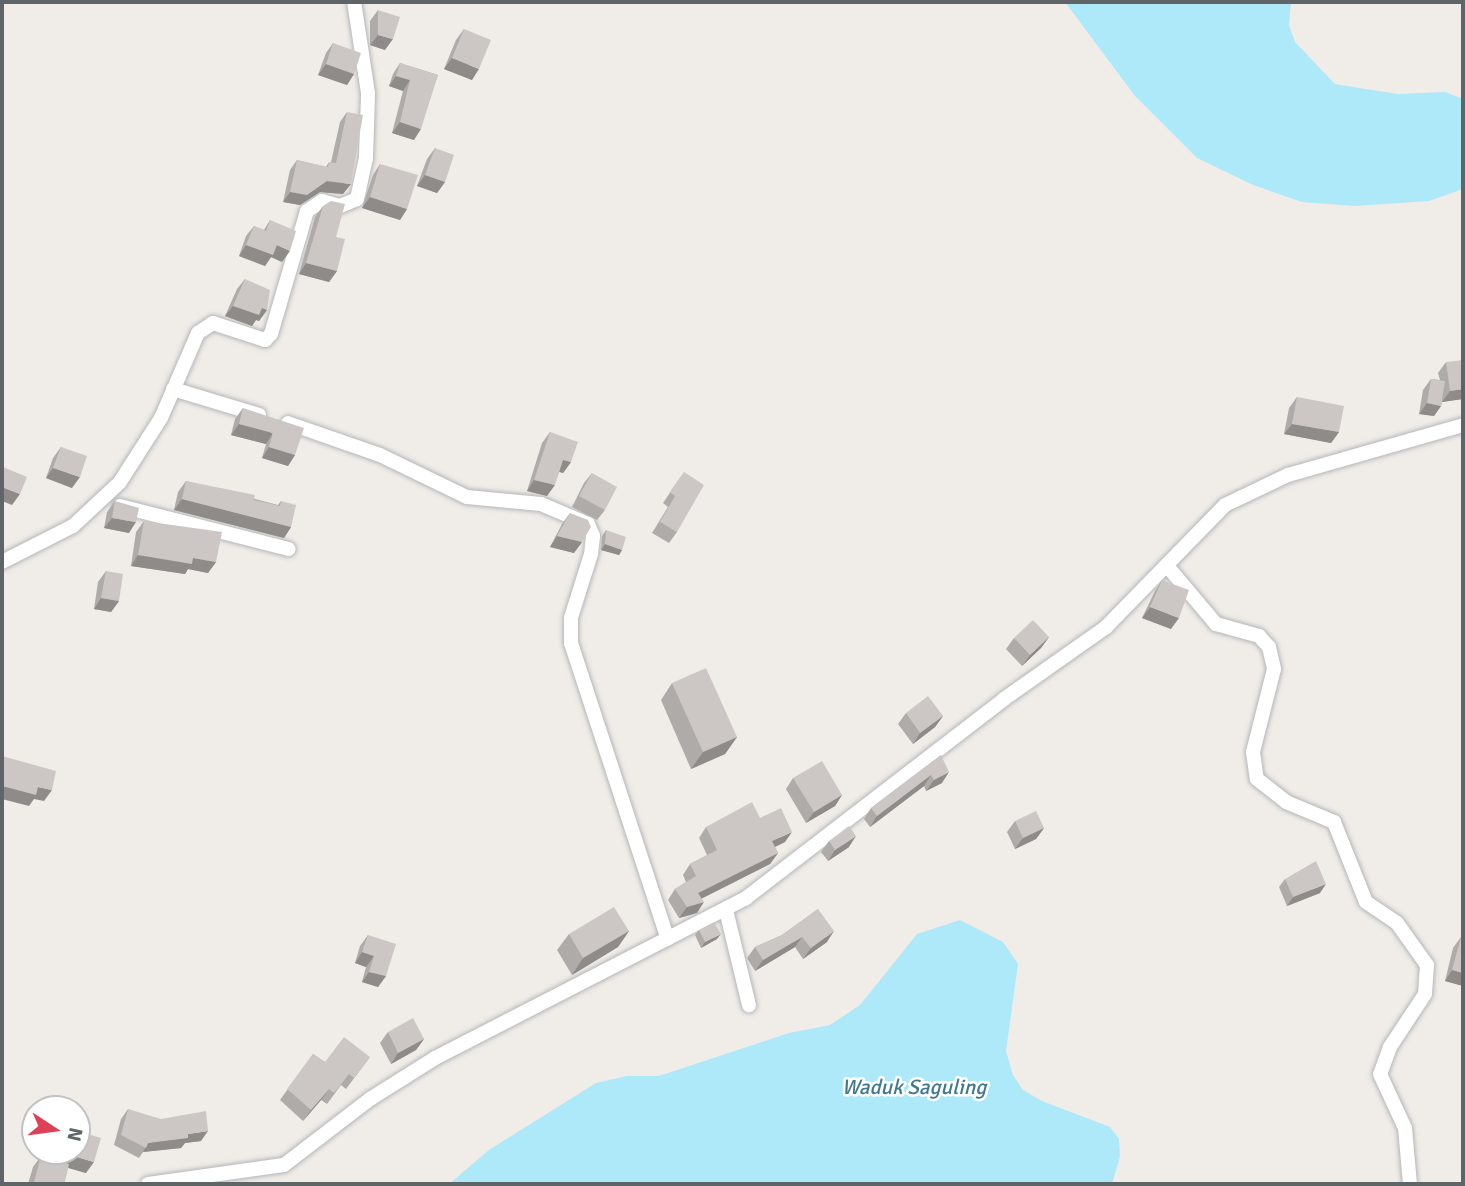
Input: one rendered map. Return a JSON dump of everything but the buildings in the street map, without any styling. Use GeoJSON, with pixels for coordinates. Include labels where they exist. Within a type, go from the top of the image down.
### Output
{"type":"FeatureCollection","features":[{"type":"Feature","properties":{"kind":"street"},"geometry":{"type":"LineString","coordinates":[[2,562],[73,526],[102,501],[138,456],[198,333],[206,326],[220,324],[265,340],[271,334],[307,211],[322,201],[340,206],[357,199],[366,158],[368,93],[354,2]]}},
{"type":"Feature","properties":{"kind":"street"},"geometry":{"type":"LineString","coordinates":[[173,389],[380,455],[467,496],[541,504],[588,524],[593,536],[592,554],[571,618],[571,643],[668,939]]}},
{"type":"Feature","properties":{"kind":"street"},"geometry":{"type":"LineString","coordinates":[[148,1184],[285,1165],[370,1099],[435,1058],[726,910],[1004,698],[1106,627],[1168,567],[1190,537],[1225,505],[1271,481],[1463,425]]}},
{"type":"Feature","properties":{"kind":"street"},"geometry":{"type":"LineString","coordinates":[[102,501],[289,549]]}},
{"type":"Feature","properties":{"kind":"street"},"geometry":{"type":"LineString","coordinates":[[1168,567],[1216,624],[1259,636],[1269,647],[1274,669],[1253,752],[1257,779],[1286,802],[1334,822],[1366,902],[1397,923],[1427,965],[1425,994],[1390,1047],[1380,1074],[1405,1128],[1410,1184]]}},
{"type":"Feature","properties":{"kind":"street"},"geometry":{"type":"LineString","coordinates":[[726,910],[749,1005]]}},
{"type":"Feature","properties":{"kind":"water"},"geometry":{"type":"Polygon","coordinates":[[[1065,2],[1291,2],[1289,25],[1295,42],[1335,84],[1398,94],[1445,92],[1463,99],[1463,189],[1429,201],[1355,206],[1302,202],[1253,185],[1197,158],[1135,96],[1065,2]]]}},
{"type":"Feature","properties":{"kind":"water","name":"Waduk Saguling"},"geometry":{"type":"Polygon","coordinates":[[[960,920],[1003,942],[1018,964],[1006,1051],[1013,1075],[1023,1090],[1042,1101],[1110,1127],[1119,1139],[1120,1157],[1112,1184],[449,1184],[489,1150],[596,1083],[627,1076],[659,1076],[789,1033],[830,1025],[860,1005],[917,934],[960,920]]]}}]}
